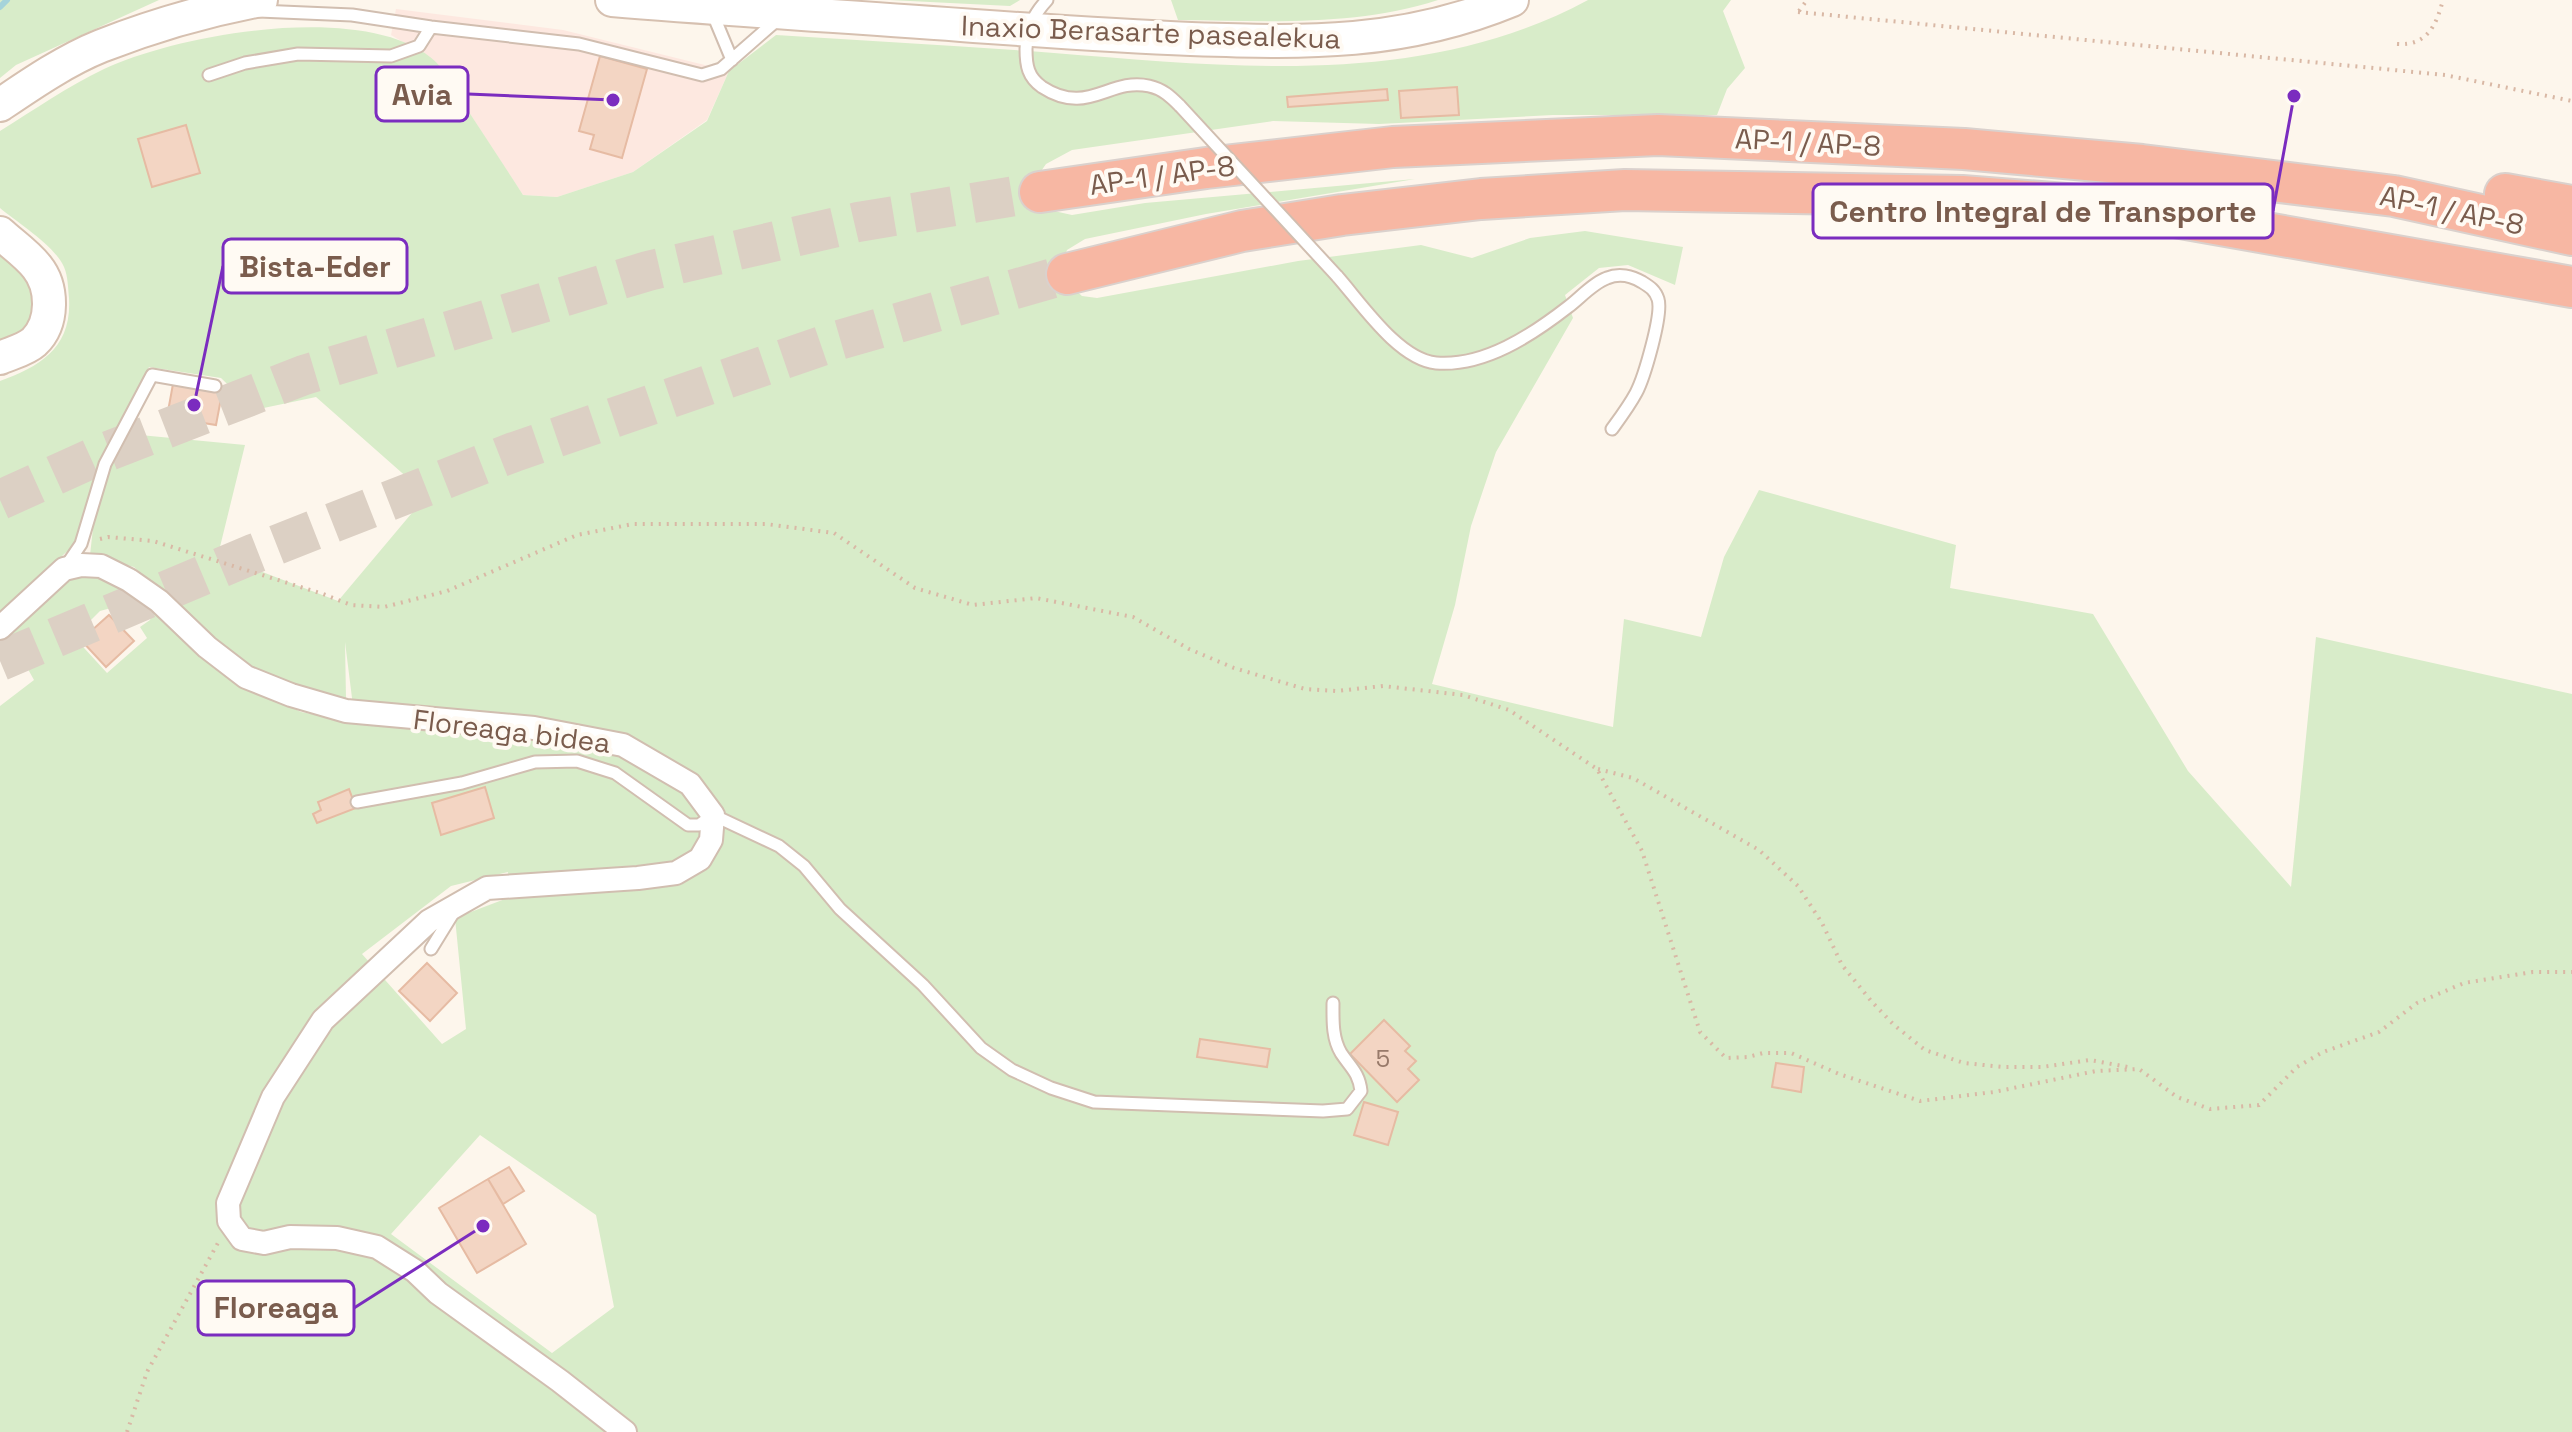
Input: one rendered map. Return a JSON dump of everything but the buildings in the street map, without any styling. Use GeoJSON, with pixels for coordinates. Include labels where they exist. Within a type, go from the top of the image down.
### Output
{"type":"FeatureCollection","features":[{"type":"Feature","properties":{"kind":"highway"},"geometry":{"type":"LineString","coordinates":[[1798,142],[1886,125],[2006,129],[2256,155],[2572,206]]}},
{"type":"Feature","properties":{"kind":"highway","name":"AP-1 / AP-8"},"geometry":{"type":"LineString","coordinates":[[1040,192],[1206,168],[1393,147],[1658,135],[1979,151],[2142,165],[2378,194],[2572,235]]}},
{"type":"Feature","properties":{"kind":"highway","name":"AP-1 / AP-8"},"geometry":{"type":"LineString","coordinates":[[1067,274],[1242,231],[1342,215],[1481,199],[1625,190],[1962,196],[2130,209],[2572,287]]}},
{"type":"Feature","properties":{"kind":"main road"},"geometry":{"type":"LineString","coordinates":[[0,105],[98,47],[212,7],[261,0]]}},
{"type":"Feature","properties":{"kind":"main road","name":"Inaxio Berasarte pasealekua"},"geometry":{"type":"LineString","coordinates":[[612,0],[1027,30],[1316,42],[1376,38],[1431,28],[1512,0]]}},
{"type":"Feature","properties":{"kind":"main road"},"geometry":{"type":"LineString","coordinates":[[0,233],[39,268],[49,301],[46,322],[34,342],[0,358]]}},
{"type":"Feature","properties":{"kind":"street","name":"Floreaga bidea"},"geometry":{"type":"LineString","coordinates":[[64,569],[81,565],[101,566],[129,580],[159,601],[207,647],[246,677],[291,695],[346,711],[534,728],[623,745],[690,784],[713,815]]}},
{"type":"Feature","properties":{"kind":"street"},"geometry":{"type":"LineString","coordinates":[[0,628],[64,569]]}},
{"type":"Feature","properties":{"kind":"street"},"geometry":{"type":"LineString","coordinates":[[625,1432],[438,1293],[415,1271],[377,1247],[337,1238],[290,1237],[264,1243],[242,1239],[229,1221],[228,1203],[273,1097],[323,1020],[429,921],[487,888],[676,873],[700,859],[711,840],[713,815]]}},
{"type":"Feature","properties":{"kind":"lane"},"geometry":{"type":"LineString","coordinates":[[1047,0],[1027,30],[1026,66],[1033,81],[1055,95],[1091,98],[1131,85],[1149,86],[1166,93],[1397,344],[1414,357],[1433,363],[1460,363],[1494,352],[1540,329],[1606,278],[1621,275],[1653,288],[1660,302],[1658,318],[1637,392],[1612,429]]}},
{"type":"Feature","properties":{"kind":"lane"},"geometry":{"type":"LineString","coordinates":[[212,7],[352,15],[579,44],[702,75],[721,69],[785,12]]}},
{"type":"Feature","properties":{"kind":"lane"},"geometry":{"type":"LineString","coordinates":[[709,7],[720,26],[732,60]]}},
{"type":"Feature","properties":{"kind":"lane"},"geometry":{"type":"LineString","coordinates":[[209,75],[245,63],[298,54],[391,56],[419,46],[431,27]]}},
{"type":"Feature","properties":{"kind":"lane"},"geometry":{"type":"LineString","coordinates":[[64,569],[81,544],[105,464],[152,375],[215,386]]}},
{"type":"Feature","properties":{"kind":"lane"},"geometry":{"type":"LineString","coordinates":[[357,802],[462,783],[535,762],[577,761],[615,773],[688,825],[699,825],[713,815],[779,846],[804,866],[840,909],[923,985],[981,1048],[1012,1070],[1094,1102],[1323,1111],[1347,1109],[1361,1091],[1359,1075],[1339,1050],[1333,1028],[1333,1003]]}},
{"type":"Feature","properties":{"kind":"lane"},"geometry":{"type":"LineString","coordinates":[[431,949],[454,915],[458,902]]}},
{"type":"Feature","properties":{"kind":"path"},"geometry":{"type":"LineString","coordinates":[[1807,0],[1798,12],[2445,75],[2572,101]]}},
{"type":"Feature","properties":{"kind":"path"},"geometry":{"type":"LineString","coordinates":[[2397,44],[2412,45],[2429,33],[2443,0]]}},
{"type":"Feature","properties":{"kind":"path"},"geometry":{"type":"LineString","coordinates":[[81,544],[108,537],[153,541],[351,605],[384,607],[447,591],[577,535],[633,524],[766,524],[834,533],[915,588],[973,605],[1036,598],[1133,617],[1189,649],[1234,668],[1305,689],[1337,691],[1383,686],[1463,695],[1509,710],[1597,769],[1633,778],[1759,850],[1798,886],[1822,923],[1842,965],[1872,1002],[1925,1050],[1964,1063],[2003,1067],[2042,1067],[2090,1060],[2139,1069],[2177,1097],[2210,1109],[2259,1105],[2297,1067],[2323,1052],[2379,1032],[2417,1003],[2464,983],[2533,972],[2572,972]]}},
{"type":"Feature","properties":{"kind":"path"},"geometry":{"type":"LineString","coordinates":[[1597,769],[1642,851],[1700,1032],[1726,1058],[1791,1053],[1839,1074],[1920,1101],[1994,1092],[2096,1071],[2139,1069]]}},
{"type":"Feature","properties":{"kind":"path"},"geometry":{"type":"LineString","coordinates":[[127,1432],[147,1372],[229,1221]]}},
{"type":"Feature","properties":{"kind":"shaded area"},"geometry":{"type":"Polygon","coordinates":[[[396,9],[563,30],[729,71],[707,120],[633,172],[557,197],[523,195],[436,62],[391,35],[396,9]]]}},
{"type":"Feature","properties":{"kind":"green space"},"geometry":{"type":"Polygon","coordinates":[[[0,0],[159,0],[16,65],[0,78],[0,0]]]}},
{"type":"Feature","properties":{"kind":"green space"},"geometry":{"type":"Polygon","coordinates":[[[890,0],[1020,0],[1010,6],[890,0]]]}},
{"type":"Feature","properties":{"kind":"green space"},"geometry":{"type":"Polygon","coordinates":[[[1171,0],[1438,0],[1374,15],[1277,21],[1178,20],[1171,0]]]}},
{"type":"Feature","properties":{"kind":"green space"},"geometry":{"type":"Polygon","coordinates":[[[1588,0],[1731,0],[1723,11],[1745,68],[1727,89],[1717,115],[1553,115],[1379,124],[1273,121],[1072,150],[1046,164],[1037,177],[1041,198],[1054,211],[1072,215],[1145,203],[1415,179],[1206,214],[1085,239],[1067,250],[1062,263],[1067,283],[1082,296],[1097,298],[1298,261],[1421,245],[1472,258],[1530,238],[1585,231],[1683,247],[1675,285],[1628,265],[1599,268],[1565,295],[1573,318],[1496,452],[1471,526],[1455,605],[1432,684],[1613,727],[1624,619],[1701,637],[1724,557],[1759,490],[1956,545],[1950,588],[2093,614],[2188,771],[2291,887],[2316,637],[2572,694],[2572,1432],[0,1432],[0,706],[34,680],[9,635],[67,579],[85,572],[133,591],[111,608],[100,611],[74,637],[107,673],[147,638],[140,627],[150,620],[154,608],[237,682],[301,712],[355,722],[345,642],[346,699],[314,695],[262,675],[201,628],[134,567],[90,555],[93,528],[0,612],[0,381],[28,369],[51,352],[65,330],[69,298],[66,274],[59,259],[45,243],[0,208],[0,131],[104,69],[179,44],[274,29],[322,27],[367,32],[406,43],[436,62],[523,195],[557,197],[633,172],[707,121],[729,71],[776,35],[1258,66],[1394,60],[1460,48],[1525,28],[1588,0]],[[149,367],[119,433],[245,445],[218,555],[338,601],[427,495],[316,397],[254,410],[221,378],[149,367]],[[508,872],[451,886],[362,954],[442,1044],[466,1029],[455,918],[505,899],[508,872]],[[480,1135],[391,1234],[552,1353],[614,1307],[596,1215],[480,1135]]]}},
{"type":"Feature","properties":{"kind":"green space"},"geometry":{"type":"Polygon","coordinates":[[[0,252],[30,288],[34,312],[29,323],[18,333],[0,342],[0,252]]]}},
{"type":"Feature","properties":{"kind":"waterway"},"geometry":{"type":"LineString","coordinates":[[0,7],[7,0]]}},
{"type":"Feature","properties":{"kind":"tunnel"},"geometry":{"type":"LineString","coordinates":[[0,500],[106,452],[304,375],[648,271],[858,222],[1040,192]]}},
{"type":"Feature","properties":{"kind":"tunnel"},"geometry":{"type":"LineString","coordinates":[[0,661],[253,554],[514,452],[839,340],[1067,274]]}},
{"type":"Feature","properties":{"kind":"place","name":"Centro Integral de Transporte"},"geometry":{"type":"Point","coordinates":[2294,96]}},
{"type":"Feature","properties":{"kind":"place","name":"Avia"},"geometry":{"type":"Point","coordinates":[613,100]}},
{"type":"Feature","properties":{"kind":"place","name":"Bista-Eder"},"geometry":{"type":"Point","coordinates":[194,405]}},
{"type":"Feature","properties":{"kind":"place","name":"Floreaga"},"geometry":{"type":"Point","coordinates":[483,1226]}}]}
